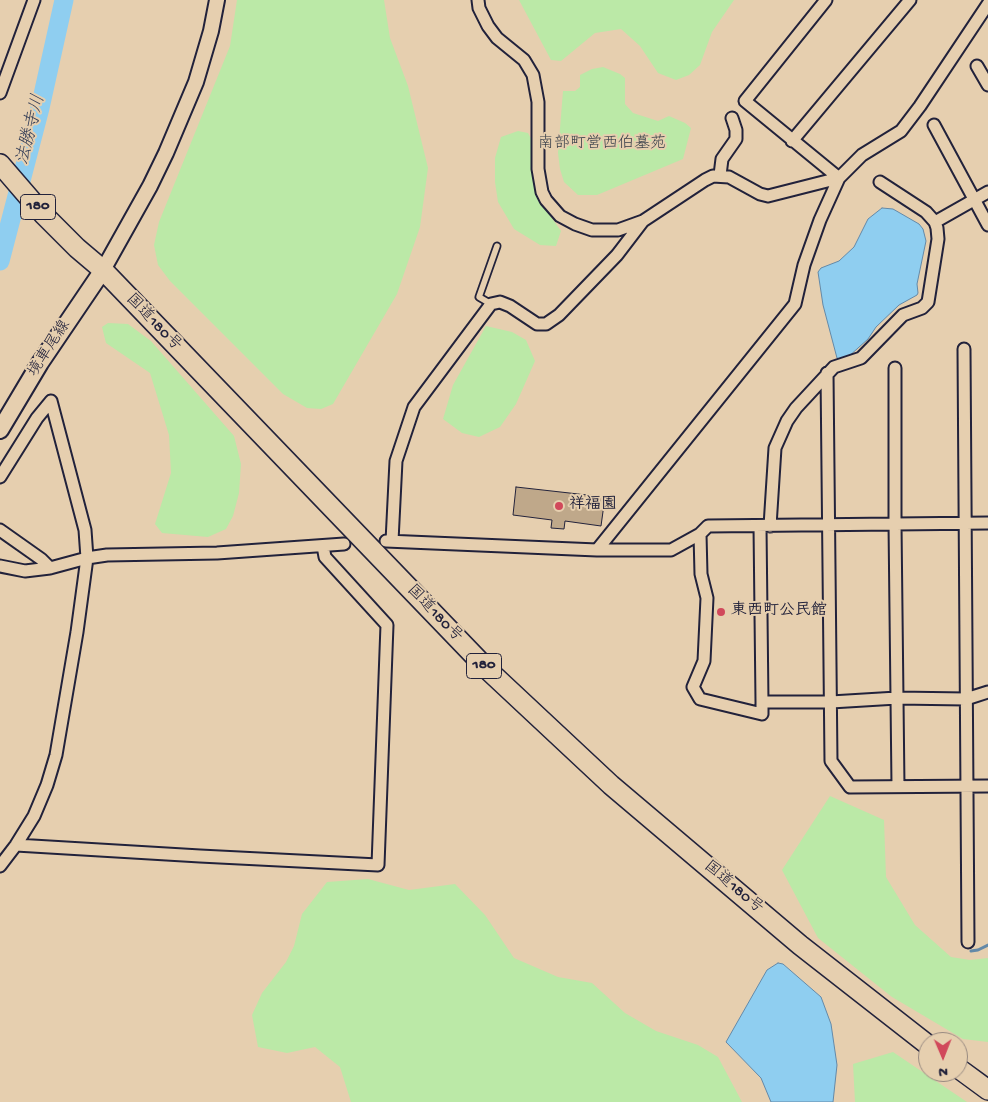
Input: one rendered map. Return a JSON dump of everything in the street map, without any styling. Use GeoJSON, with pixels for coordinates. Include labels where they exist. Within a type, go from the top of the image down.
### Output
{"type":"FeatureCollection","features":[{"type":"Feature","properties":{"kind":"highway","name":"国道180号"},"geometry":{"type":"LineString","coordinates":[[0,164],[44,215],[77,248],[103,270],[488,670],[611,785],[800,945],[918,1037]]}},
{"type":"Feature","properties":{"kind":"highway"},"geometry":{"type":"LineString","coordinates":[[968,1075],[988,1090]]}},
{"type":"Feature","properties":{"kind":"main road","name":"境車尾線"},"geometry":{"type":"LineString","coordinates":[[0,430],[40,363],[103,270]]}},
{"type":"Feature","properties":{"kind":"street"},"geometry":{"type":"LineString","coordinates":[[0,93],[34,0]]}},
{"type":"Feature","properties":{"kind":"street"},"geometry":{"type":"LineString","coordinates":[[103,270],[150,186],[166,153],[192,91],[211,31],[217,0]]}},
{"type":"Feature","properties":{"kind":"street"},"geometry":{"type":"LineString","coordinates":[[478,0],[479,8],[488,26],[497,38],[529,66],[536,81],[538,102],[538,169],[542,192],[546,200],[560,216],[575,224],[592,230],[618,230],[643,221],[704,180],[720,175],[729,176],[760,194],[768,196],[839,178]]}},
{"type":"Feature","properties":{"kind":"street"},"geometry":{"type":"LineString","coordinates":[[826,0],[745,101],[839,178]]}},
{"type":"Feature","properties":{"kind":"street"},"geometry":{"type":"LineString","coordinates":[[792,141],[910,0]]}},
{"type":"Feature","properties":{"kind":"street"},"geometry":{"type":"LineString","coordinates":[[596,550],[795,304],[804,265],[839,178],[862,154],[901,131],[920,106],[988,4]]}},
{"type":"Feature","properties":{"kind":"street"},"geometry":{"type":"LineString","coordinates":[[977,66],[988,85]]}},
{"type":"Feature","properties":{"kind":"street"},"geometry":{"type":"LineString","coordinates":[[720,175],[722,159],[736,139],[736,130],[732,118]]}},
{"type":"Feature","properties":{"kind":"street"},"geometry":{"type":"LineString","coordinates":[[934,125],[988,225]]}},
{"type":"Feature","properties":{"kind":"street"},"geometry":{"type":"LineString","coordinates":[[700,534],[701,574],[707,598],[704,661],[693,687],[700,699],[762,714],[765,526],[773,459],[778,440],[796,408],[827,373],[839,365],[861,358],[903,315],[926,306],[930,296],[938,228],[926,212],[880,182]]}},
{"type":"Feature","properties":{"kind":"street"},"geometry":{"type":"LineString","coordinates":[[935,222],[988,192]]}},
{"type":"Feature","properties":{"kind":"street"},"geometry":{"type":"LineString","coordinates":[[643,221],[617,255],[559,315],[546,324],[537,324],[510,306],[500,302],[491,304],[414,407],[396,461],[389,541],[596,550],[671,550],[700,534],[708,526],[988,523]]}},
{"type":"Feature","properties":{"kind":"street"},"geometry":{"type":"LineString","coordinates":[[964,349],[968,942]]}},
{"type":"Feature","properties":{"kind":"street"},"geometry":{"type":"LineString","coordinates":[[895,368],[898,786]]}},
{"type":"Feature","properties":{"kind":"street"},"geometry":{"type":"LineString","coordinates":[[827,373],[831,761],[850,786],[988,786]]}},
{"type":"Feature","properties":{"kind":"street"},"geometry":{"type":"LineString","coordinates":[[0,477],[37,418],[51,401],[85,530],[87,558],[77,632],[56,754],[47,785],[34,816],[0,866]]}},
{"type":"Feature","properties":{"kind":"street"},"geometry":{"type":"LineString","coordinates":[[0,530],[41,559],[50,568]]}},
{"type":"Feature","properties":{"kind":"street"},"geometry":{"type":"LineString","coordinates":[[0,566],[25,572],[107,555],[217,553],[344,544]]}},
{"type":"Feature","properties":{"kind":"street"},"geometry":{"type":"LineString","coordinates":[[16,845],[378,865],[387,625],[324,557],[323,546]]}},
{"type":"Feature","properties":{"kind":"street"},"geometry":{"type":"LineString","coordinates":[[762,702],[831,702],[897,698],[966,699],[988,692]]}},
{"type":"Feature","properties":{"kind":"lane"},"geometry":{"type":"LineString","coordinates":[[491,304],[480,297],[497,246]]}},
{"type":"Feature","properties":{"kind":"green space"},"geometry":{"type":"Polygon","coordinates":[[[237,0],[384,0],[390,38],[408,86],[428,168],[420,227],[397,294],[333,404],[321,409],[307,408],[283,394],[170,281],[158,265],[154,245],[159,222],[230,46],[237,0]]]}},
{"type":"Feature","properties":{"kind":"green space"},"geometry":{"type":"Polygon","coordinates":[[[519,0],[734,0],[712,32],[700,65],[689,75],[676,80],[658,73],[640,46],[621,29],[595,33],[561,61],[551,60],[519,0]]]}},
{"type":"Feature","properties":{"kind":"green space","name":"南部町営西伯墓苑"},"geometry":{"type":"Polygon","coordinates":[[[603,67],[625,78],[625,104],[633,113],[658,121],[669,116],[685,123],[691,128],[683,159],[597,195],[578,195],[564,182],[560,169],[558,153],[563,91],[575,91],[580,87],[580,75],[592,69],[603,67]]]}},
{"type":"Feature","properties":{"kind":"green space"},"geometry":{"type":"Polygon","coordinates":[[[518,131],[528,133],[534,144],[533,175],[547,211],[561,231],[556,246],[540,245],[514,229],[498,202],[495,182],[495,158],[501,137],[518,131]]]}},
{"type":"Feature","properties":{"kind":"green space"},"geometry":{"type":"Polygon","coordinates":[[[108,323],[128,324],[151,341],[234,436],[241,464],[239,493],[233,516],[226,529],[208,537],[162,533],[155,524],[171,473],[169,435],[150,373],[106,343],[102,327],[108,323]]]}},
{"type":"Feature","properties":{"kind":"green space"},"geometry":{"type":"Polygon","coordinates":[[[486,326],[512,332],[526,340],[535,361],[516,404],[500,427],[479,437],[462,433],[443,419],[453,385],[486,326]]]}},
{"type":"Feature","properties":{"kind":"green space"},"geometry":{"type":"Polygon","coordinates":[[[830,796],[884,820],[886,877],[915,925],[951,957],[970,960],[988,958],[988,1042],[968,1040],[968,1032],[951,1032],[892,997],[818,938],[782,870],[830,796]]]}},
{"type":"Feature","properties":{"kind":"green space"},"geometry":{"type":"Polygon","coordinates":[[[368,879],[409,890],[455,884],[485,915],[514,958],[558,977],[592,983],[625,1013],[656,1031],[698,1045],[718,1057],[742,1102],[351,1102],[340,1067],[315,1047],[287,1053],[258,1047],[252,1015],[262,993],[286,962],[294,946],[302,914],[327,882],[368,879]]]}},
{"type":"Feature","properties":{"kind":"green space"},"geometry":{"type":"Polygon","coordinates":[[[893,1052],[918,1069],[918,1082],[937,1082],[967,1102],[855,1102],[853,1064],[893,1052]]]}},
{"type":"Feature","properties":{"kind":"water"},"geometry":{"type":"Polygon","coordinates":[[[882,208],[893,209],[919,224],[923,229],[926,241],[917,284],[918,293],[899,305],[876,327],[868,339],[848,357],[840,359],[837,358],[823,305],[818,272],[821,268],[839,261],[854,247],[868,219],[882,208]]]}},
{"type":"Feature","properties":{"kind":"water"},"geometry":{"type":"Polygon","coordinates":[[[778,963],[783,964],[821,997],[831,1024],[837,1065],[833,1102],[771,1102],[761,1078],[726,1042],[767,970],[778,963]]]}},
{"type":"Feature","properties":{"kind":"building","name":"祥福園"},"geometry":{"type":"Polygon","coordinates":[[[516,487],[605,497],[601,526],[565,521],[564,529],[551,528],[552,520],[513,515],[516,487]]]}},
{"type":"Feature","properties":{"kind":"waterway","name":"法勝寺川"},"geometry":{"type":"LineString","coordinates":[[0,261],[40,108],[64,0]]}},
{"type":"Feature","properties":{"kind":"waterway"},"geometry":{"type":"LineString","coordinates":[[971,951],[988,945]]}},
{"type":"Feature","properties":{"kind":"place","name":"祥福園"},"geometry":{"type":"Point","coordinates":[559,506]}},
{"type":"Feature","properties":{"kind":"place","name":"東西町公民館"},"geometry":{"type":"Point","coordinates":[721,612]}}]}
